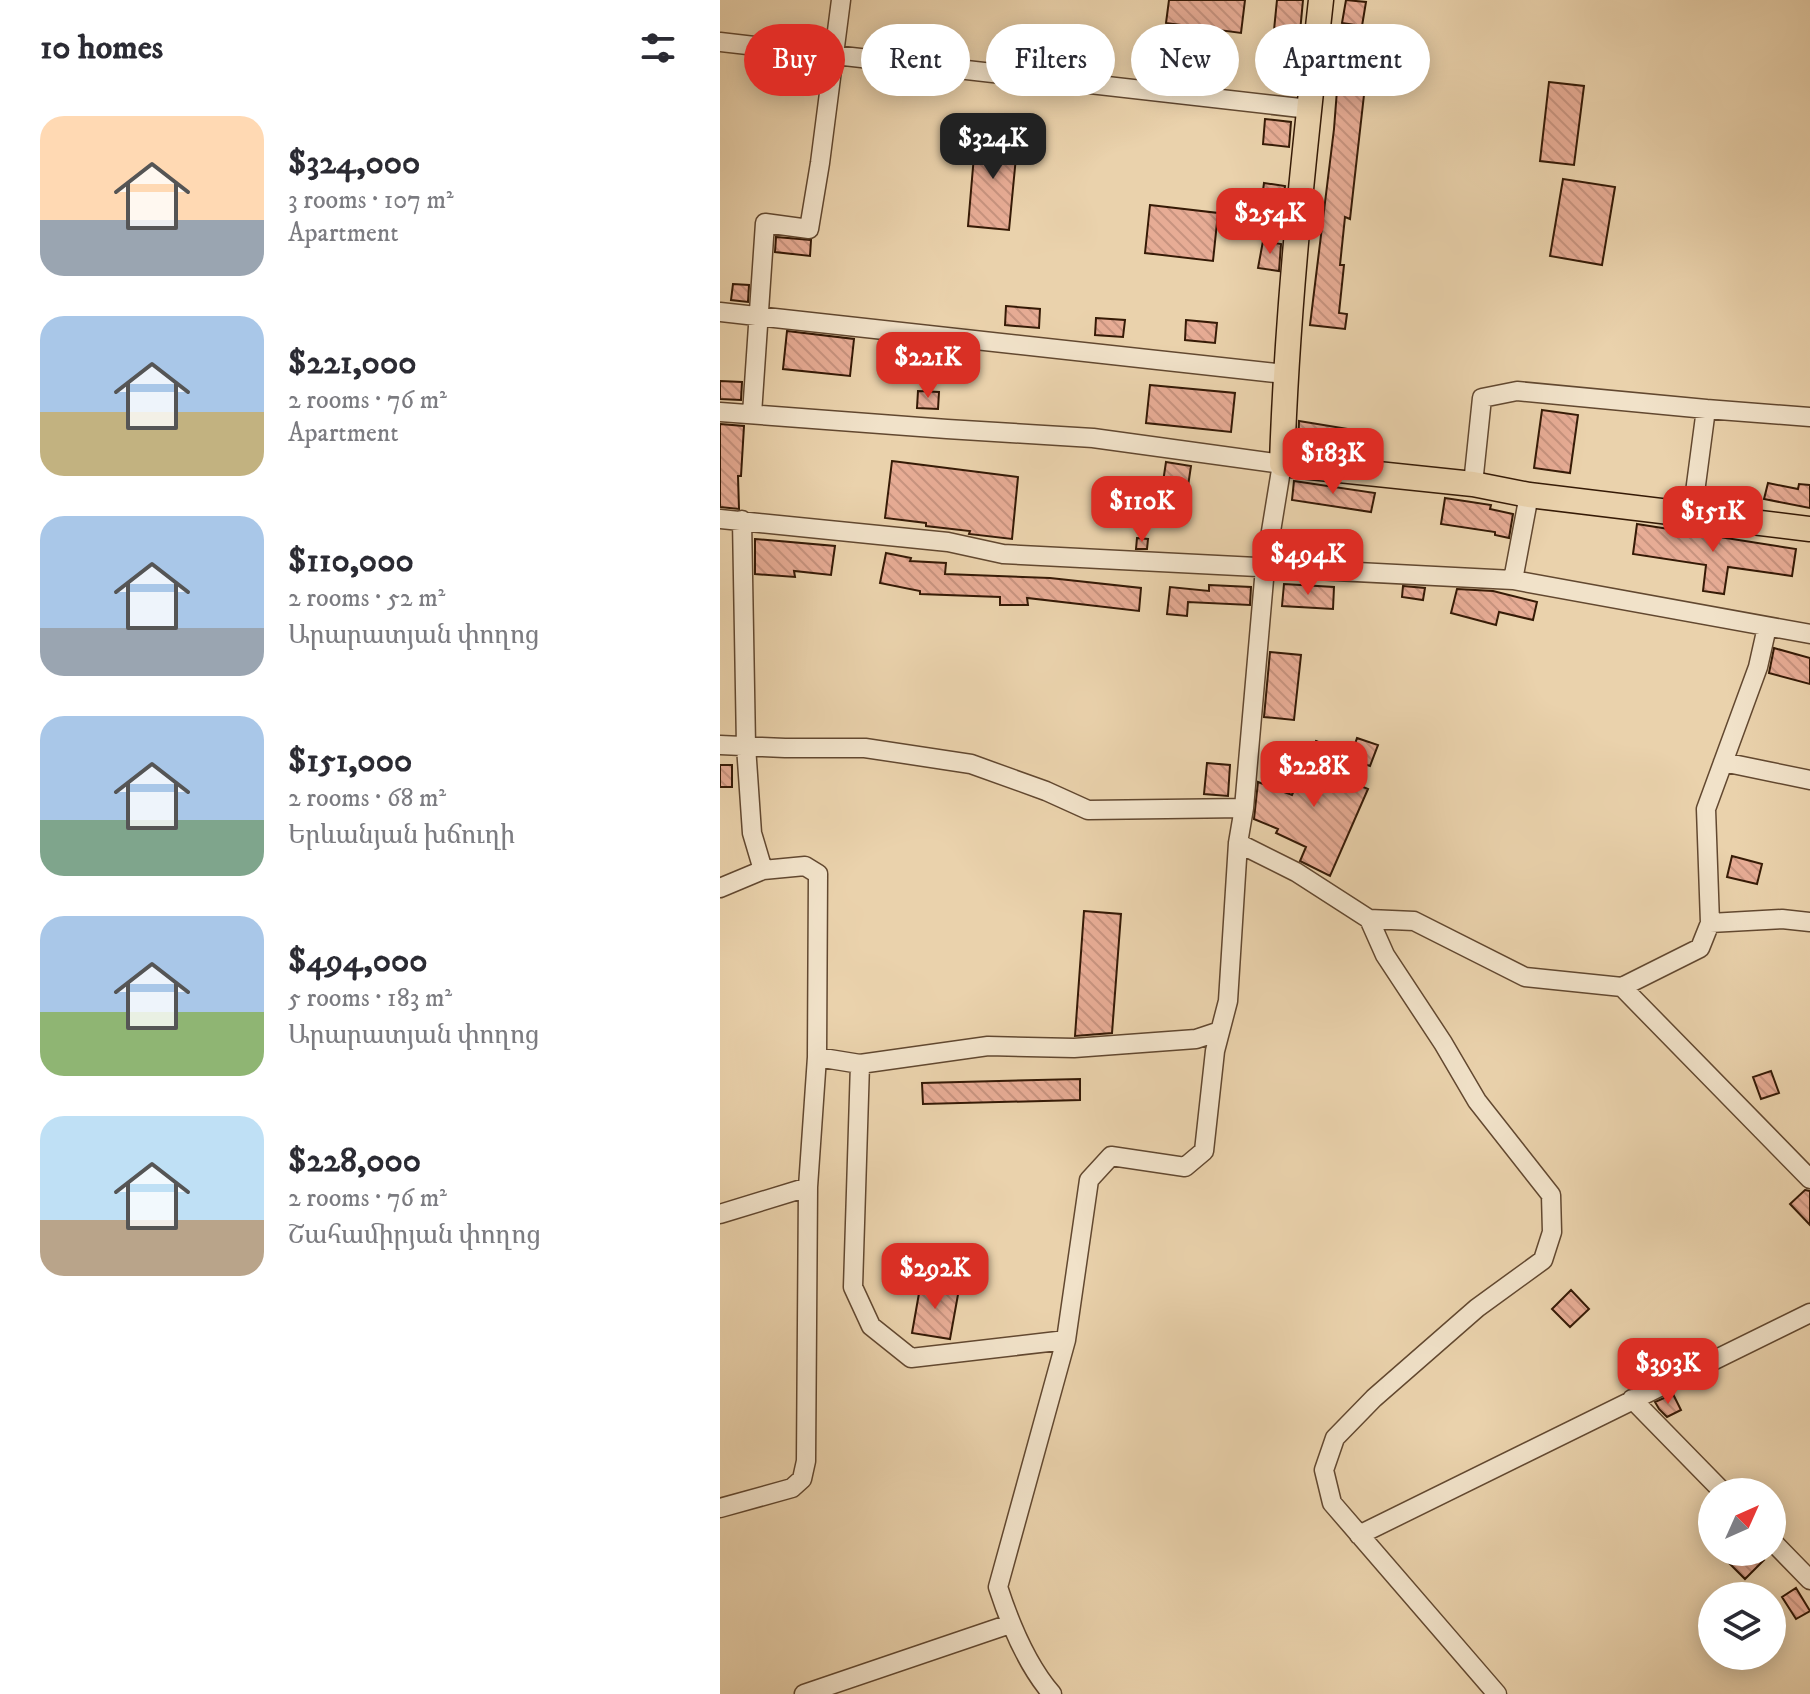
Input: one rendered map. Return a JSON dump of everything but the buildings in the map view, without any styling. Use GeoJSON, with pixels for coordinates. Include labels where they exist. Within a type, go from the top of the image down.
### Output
{"type":"FeatureCollection","features":[{"type":"Feature","properties":{"kind":"main road"},"geometry":{"type":"LineString","coordinates":[[1321,0],[1285,374],[1282,464],[1473,484],[1529,495],[1810,529]]}},
{"type":"Feature","properties":{"kind":"street"},"geometry":{"type":"LineString","coordinates":[[838,24],[841,0]]}},
{"type":"Feature","properties":{"kind":"street"},"geometry":{"type":"LineString","coordinates":[[720,42],[744,45]]}},
{"type":"Feature","properties":{"kind":"street"},"geometry":{"type":"LineString","coordinates":[[845,56],[1309,109]]}},
{"type":"Feature","properties":{"kind":"street"},"geometry":{"type":"LineString","coordinates":[[752,414],[765,223],[809,229],[829,96]]}},
{"type":"Feature","properties":{"kind":"street"},"geometry":{"type":"LineString","coordinates":[[720,312],[1285,374]]}},
{"type":"Feature","properties":{"kind":"street"},"geometry":{"type":"LineString","coordinates":[[1473,484],[1482,398],[1517,391],[1810,417]]}},
{"type":"Feature","properties":{"kind":"street"},"geometry":{"type":"LineString","coordinates":[[1692,515],[1706,409]]}},
{"type":"Feature","properties":{"kind":"street"},"geometry":{"type":"LineString","coordinates":[[720,412],[1093,438],[1282,464],[1265,568],[1244,808],[1238,843],[1228,1001],[1215,1051],[1204,1151],[1185,1167],[1111,1156],[1089,1180],[1066,1340],[998,1587],[1010,1624],[1052,1694]]}},
{"type":"Feature","properties":{"kind":"street"},"geometry":{"type":"LineString","coordinates":[[1513,580],[1529,495]]}},
{"type":"Feature","properties":{"kind":"street"},"geometry":{"type":"LineString","coordinates":[[720,519],[948,542],[1003,554],[1513,580],[1810,634]]}},
{"type":"Feature","properties":{"kind":"street"},"geometry":{"type":"LineString","coordinates":[[742,520],[746,746],[752,833],[763,870]]}},
{"type":"Feature","properties":{"kind":"street"},"geometry":{"type":"LineString","coordinates":[[1238,843],[1296,872],[1369,919],[1414,921],[1525,977],[1622,987],[1700,948],[1710,923],[1706,809],[1758,667],[1767,627]]}},
{"type":"Feature","properties":{"kind":"street"},"geometry":{"type":"LineString","coordinates":[[720,745],[865,748],[971,764],[1088,810],[1244,808]]}},
{"type":"Feature","properties":{"kind":"street"},"geometry":{"type":"LineString","coordinates":[[1723,762],[1810,780]]}},
{"type":"Feature","properties":{"kind":"street"},"geometry":{"type":"LineString","coordinates":[[720,888],[763,870],[805,866],[818,874],[817,1057],[808,1187],[806,1461],[802,1479],[792,1488],[720,1508]]}},
{"type":"Feature","properties":{"kind":"street"},"geometry":{"type":"LineString","coordinates":[[1369,919],[1385,955],[1477,1101],[1551,1195],[1552,1232],[1543,1260],[1477,1308],[1374,1398],[1335,1438],[1324,1470],[1332,1503],[1497,1694]]}},
{"type":"Feature","properties":{"kind":"street"},"geometry":{"type":"LineString","coordinates":[[1710,923],[1782,919],[1810,922]]}},
{"type":"Feature","properties":{"kind":"street"},"geometry":{"type":"LineString","coordinates":[[1622,987],[1810,1179]]}},
{"type":"Feature","properties":{"kind":"street"},"geometry":{"type":"LineString","coordinates":[[817,1057],[860,1064],[988,1046],[1074,1048],[1196,1039],[1220,1031]]}},
{"type":"Feature","properties":{"kind":"street"},"geometry":{"type":"LineString","coordinates":[[860,1064],[853,1287],[871,1326],[911,1358],[1066,1340]]}},
{"type":"Feature","properties":{"kind":"street"},"geometry":{"type":"LineString","coordinates":[[720,1214],[808,1187]]}},
{"type":"Feature","properties":{"kind":"street"},"geometry":{"type":"LineString","coordinates":[[1359,1535],[1810,1313]]}},
{"type":"Feature","properties":{"kind":"street"},"geometry":{"type":"LineString","coordinates":[[1632,1399],[1709,1478]]}},
{"type":"Feature","properties":{"kind":"street"},"geometry":{"type":"LineString","coordinates":[[1786,1555],[1810,1580]]}},
{"type":"Feature","properties":{"kind":"street"},"geometry":{"type":"LineString","coordinates":[[804,1694],[1010,1624]]}}]}
